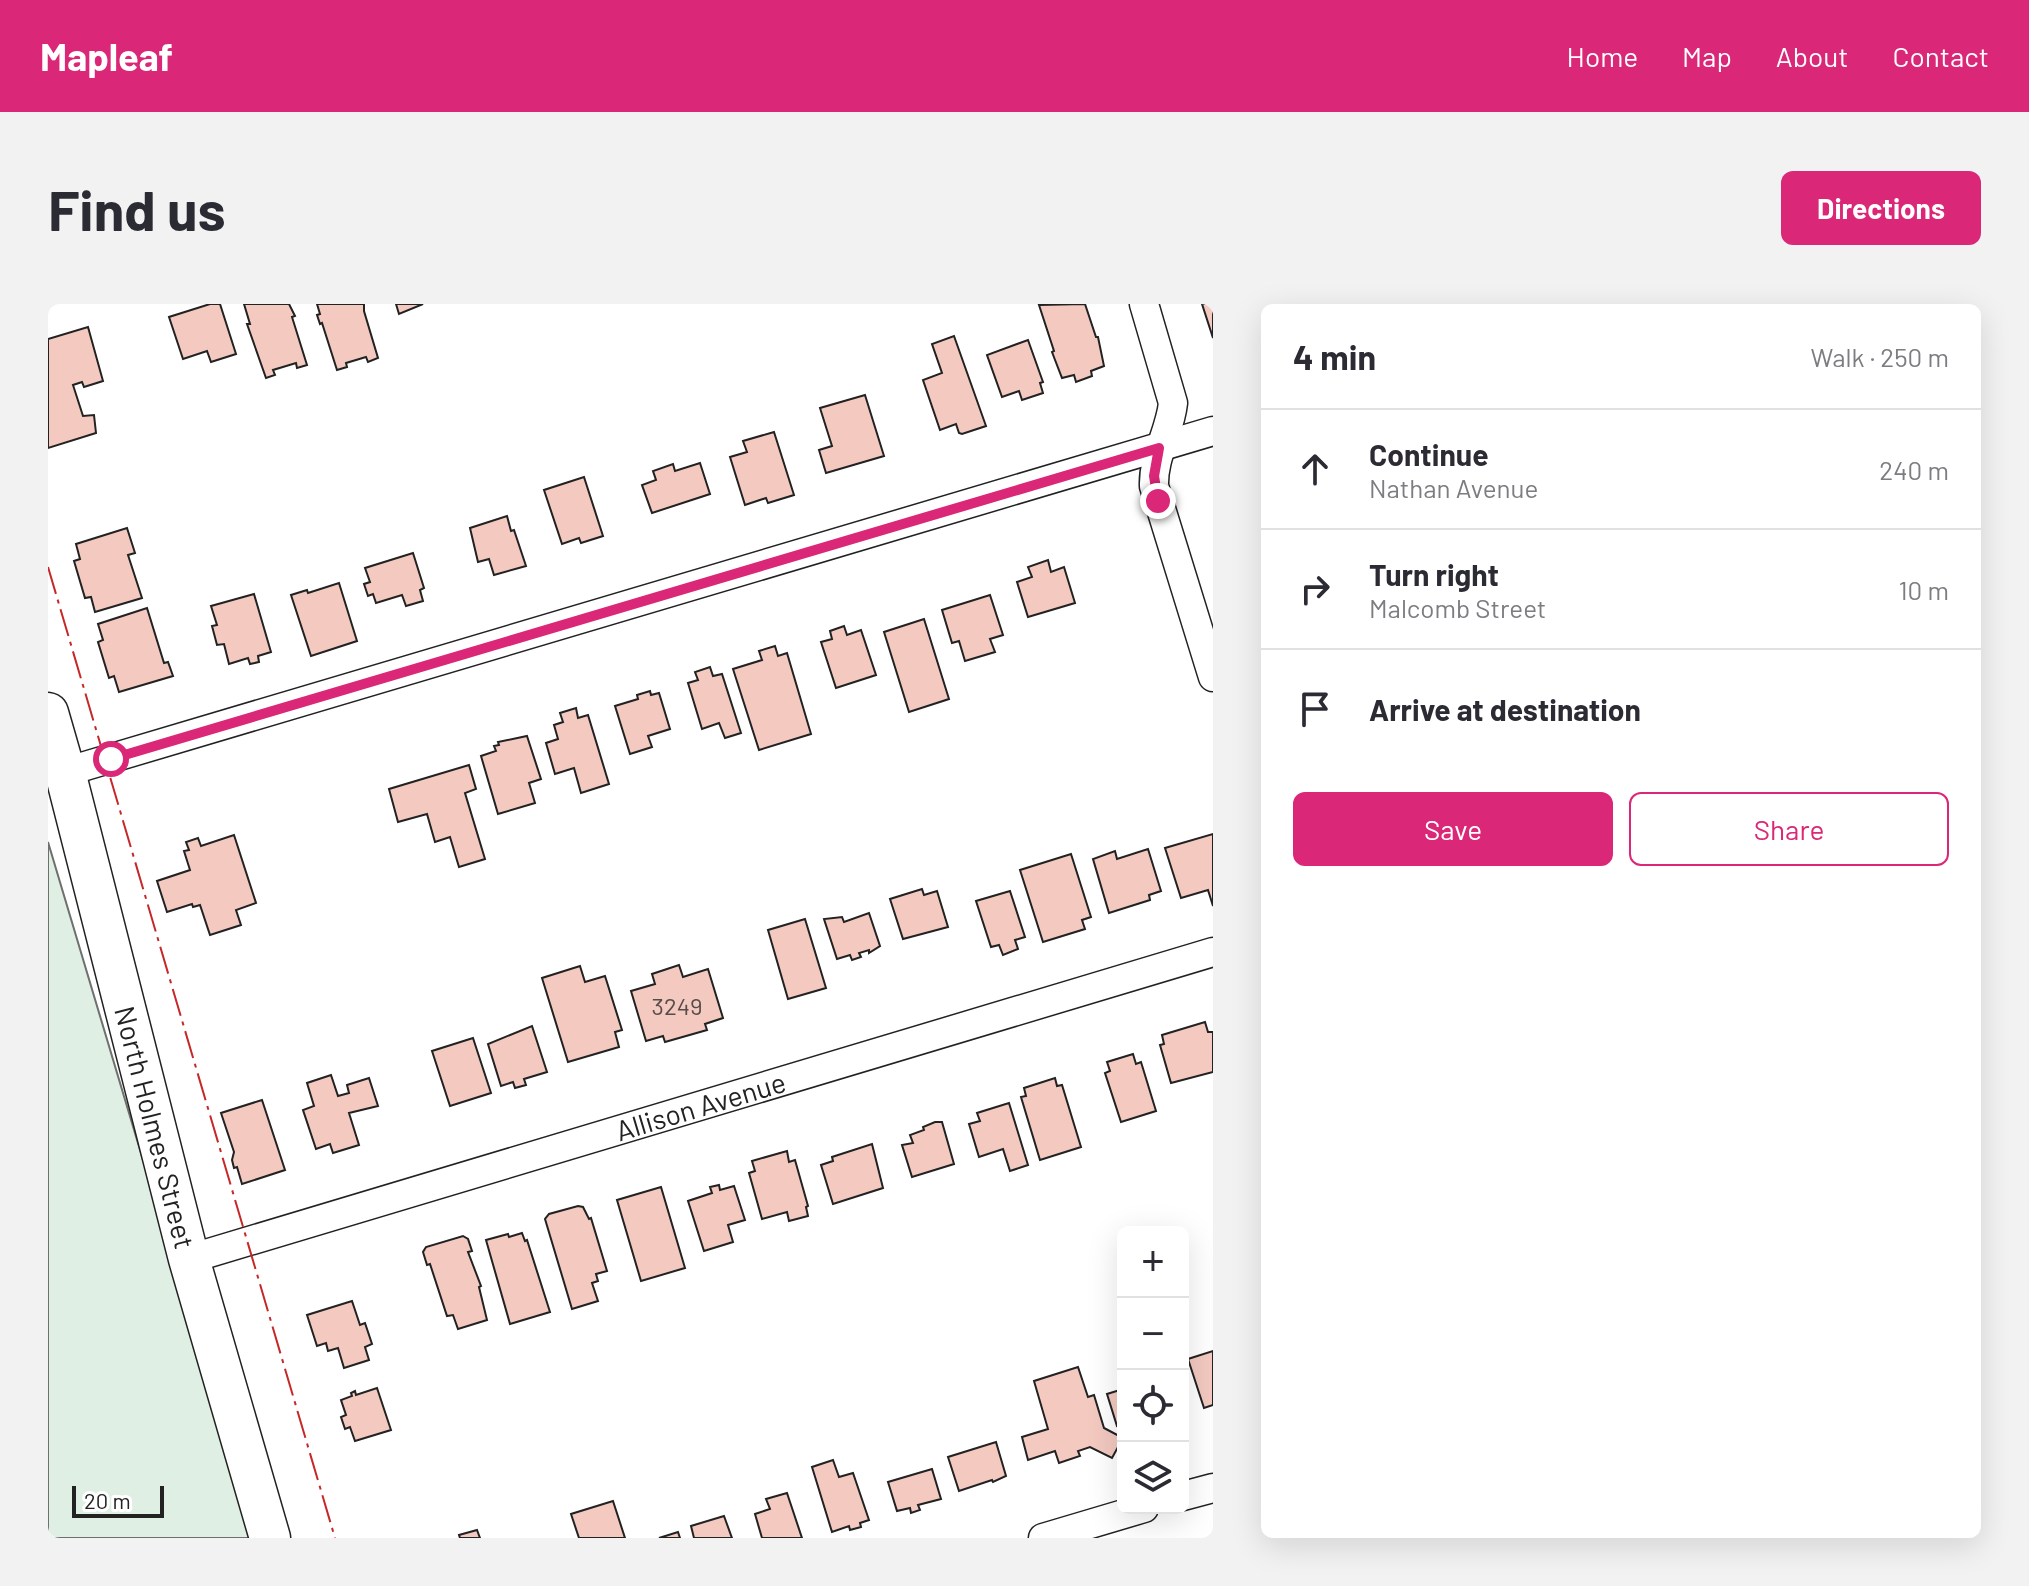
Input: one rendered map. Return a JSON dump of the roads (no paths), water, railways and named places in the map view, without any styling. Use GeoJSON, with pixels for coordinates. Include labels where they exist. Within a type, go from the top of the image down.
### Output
{"type":"FeatureCollection","features":[{"type":"Feature","properties":{"kind":"main road","name":"North Holmes Street"},"geometry":{"type":"LineString","coordinates":[[48,713],[189,1259],[270,1538]]}},
{"type":"Feature","properties":{"kind":"street"},"geometry":{"type":"LineString","coordinates":[[1144,304],[1173,403],[1172,417],[1159,448],[1154,486],[1213,677]]}},
{"type":"Feature","properties":{"kind":"street"},"geometry":{"type":"LineString","coordinates":[[65,772],[1213,431]]}},
{"type":"Feature","properties":{"kind":"street","name":"Allison Avenue"},"geometry":{"type":"LineString","coordinates":[[189,1259],[1213,952]]}},
{"type":"Feature","properties":{"kind":"street"},"geometry":{"type":"LineString","coordinates":[[1189,1494],[1213,1488]]}},
{"type":"Feature","properties":{"kind":"street"},"geometry":{"type":"LineString","coordinates":[[1043,1538],[1124,1514]]}}]}
